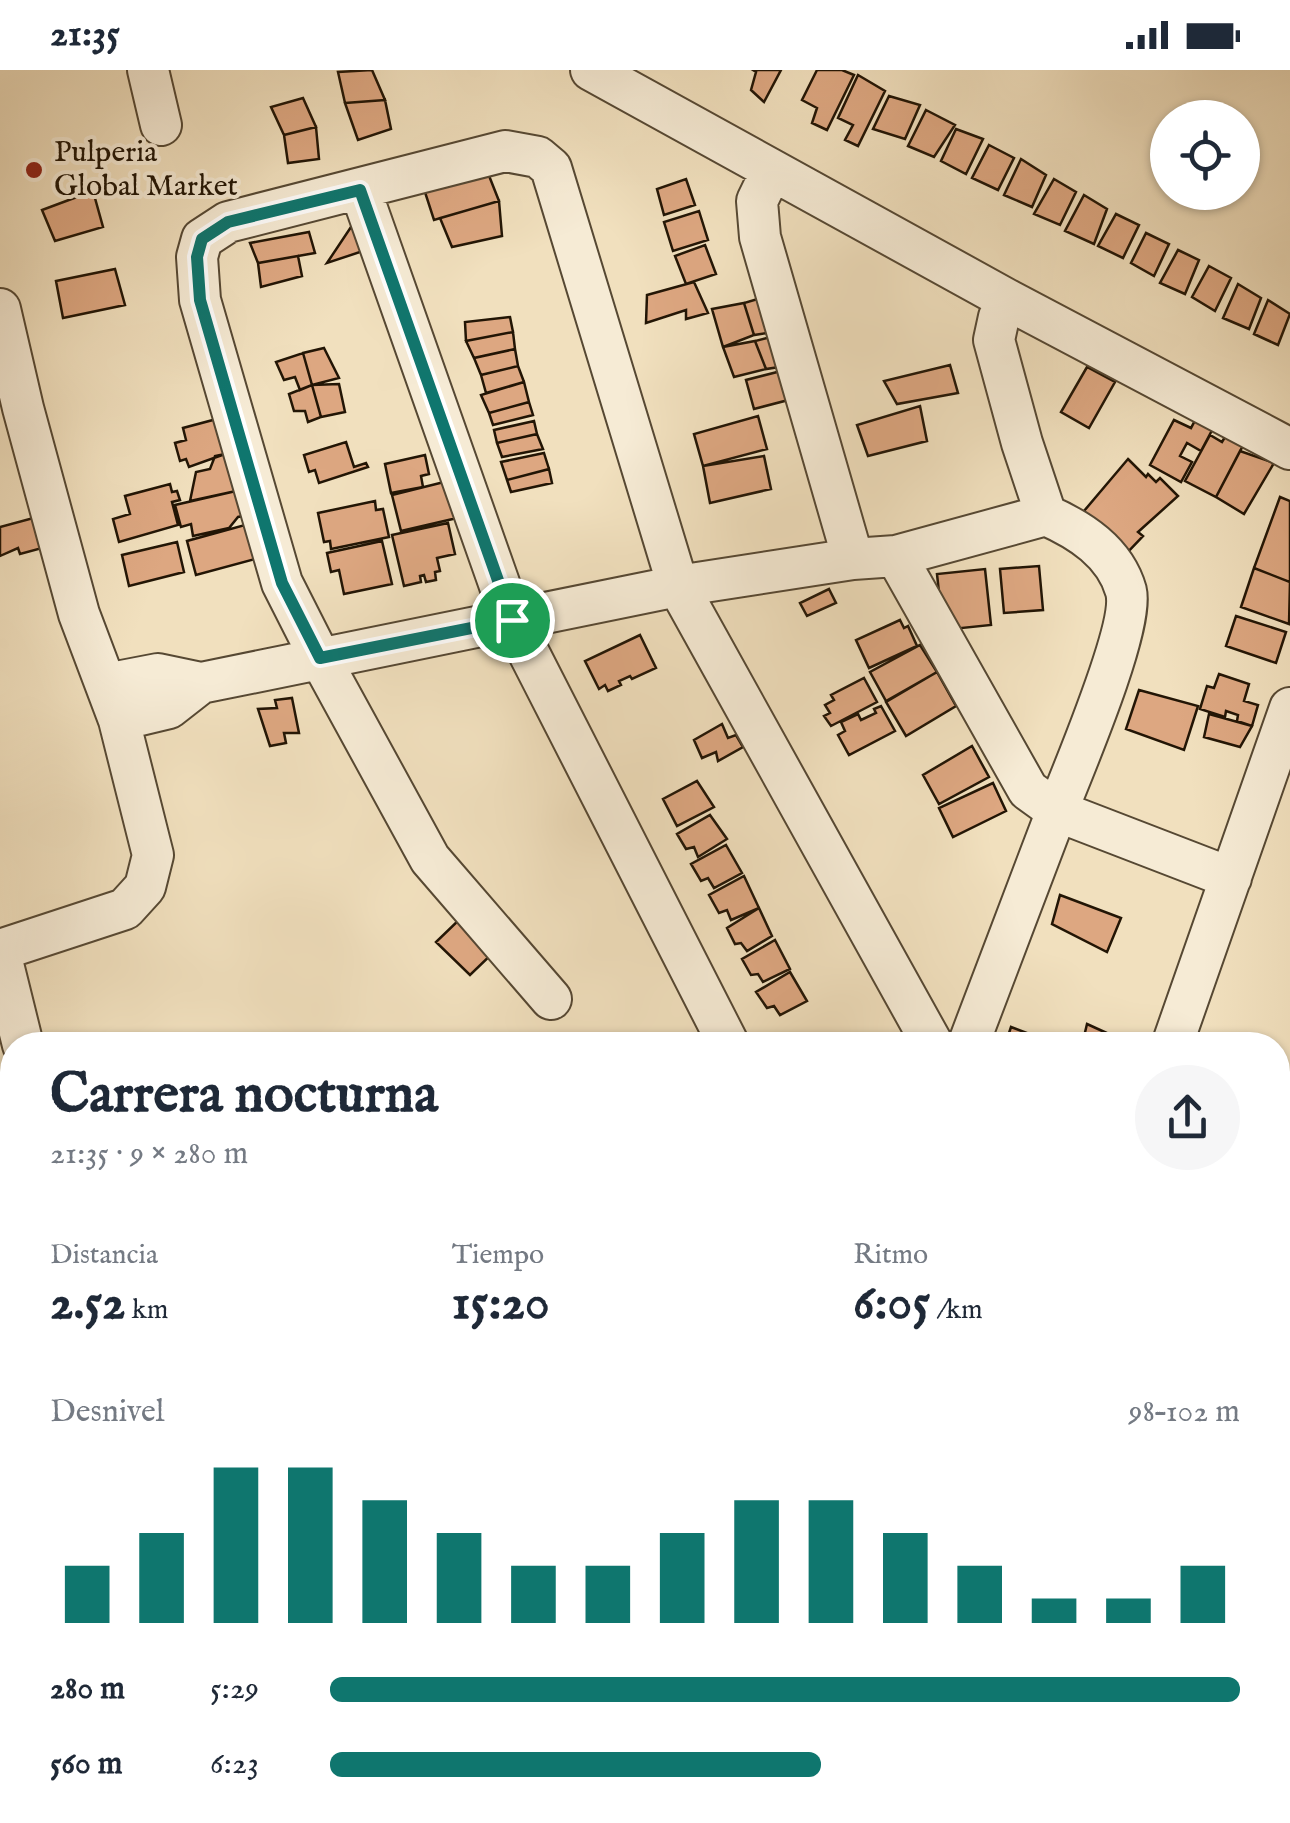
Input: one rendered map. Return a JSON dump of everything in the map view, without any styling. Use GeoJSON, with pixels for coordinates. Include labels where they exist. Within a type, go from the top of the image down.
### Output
{"type":"FeatureCollection","features":[{"type":"Feature","properties":{"kind":"street"},"geometry":{"type":"LineString","coordinates":[[148,70],[161,125]]}},
{"type":"Feature","properties":{"kind":"street"},"geometry":{"type":"LineString","coordinates":[[590,70],[1290,450]]}},
{"type":"Feature","properties":{"kind":"street"},"geometry":{"type":"LineString","coordinates":[[551,998],[430,859],[282,583],[200,300],[197,257],[202,239],[228,222],[505,151],[538,158],[551,168],[678,586],[925,1032]]}},
{"type":"Feature","properties":{"kind":"street"},"geometry":{"type":"LineString","coordinates":[[772,170],[758,201],[760,237],[852,559]]}},
{"type":"Feature","properties":{"kind":"street"},"geometry":{"type":"LineString","coordinates":[[360,190],[512,620],[722,1032]]}},
{"type":"Feature","properties":{"kind":"street"},"geometry":{"type":"LineString","coordinates":[[973,1032],[1096,715],[1124,621],[1127,595],[1118,572],[1090,538],[1046,514],[994,340],[999,316],[1008,300]]}},
{"type":"Feature","properties":{"kind":"street"},"geometry":{"type":"LineString","coordinates":[[0,310],[80,614],[113,702],[153,855],[145,886],[125,909],[0,951],[20,1032]]}},
{"type":"Feature","properties":{"kind":"street"},"geometry":{"type":"LineString","coordinates":[[113,702],[158,674],[201,683],[678,586],[852,559],[896,556],[1046,514]]}},
{"type":"Feature","properties":{"kind":"street"},"geometry":{"type":"LineString","coordinates":[[896,556],[1028,790],[1057,810],[1231,878]]}},
{"type":"Feature","properties":{"kind":"street"},"geometry":{"type":"LineString","coordinates":[[1177,1032],[1290,708]]}},
{"type":"Feature","properties":{"kind":"building"},"geometry":{"type":"Polygon","coordinates":[[[372,70],[385,100],[345,103],[338,72],[372,70]]]}},
{"type":"Feature","properties":{"kind":"building"},"geometry":{"type":"Polygon","coordinates":[[[753,70],[781,70],[764,102],[751,90],[756,72],[753,70]]]}},
{"type":"Feature","properties":{"kind":"building"},"geometry":{"type":"Polygon","coordinates":[[[817,70],[842,70],[854,75],[827,130],[812,123],[817,108],[802,100],[817,70]]]}},
{"type":"Feature","properties":{"kind":"building"},"geometry":{"type":"Polygon","coordinates":[[[858,75],[885,91],[858,146],[845,140],[853,125],[838,118],[858,75]]]}},
{"type":"Feature","properties":{"kind":"building"},"geometry":{"type":"Polygon","coordinates":[[[889,96],[920,105],[905,139],[873,129],[889,96]]]}},
{"type":"Feature","properties":{"kind":"building"},"geometry":{"type":"Polygon","coordinates":[[[303,98],[316,127],[284,135],[271,107],[303,98]]]}},
{"type":"Feature","properties":{"kind":"building"},"geometry":{"type":"Polygon","coordinates":[[[385,100],[391,129],[358,140],[345,103],[385,100]]]}},
{"type":"Feature","properties":{"kind":"building"},"geometry":{"type":"Polygon","coordinates":[[[926,110],[955,125],[934,157],[908,146],[926,110]]]}},
{"type":"Feature","properties":{"kind":"building"},"geometry":{"type":"Polygon","coordinates":[[[316,127],[319,159],[288,163],[284,135],[316,127]]]}},
{"type":"Feature","properties":{"kind":"building"},"geometry":{"type":"Polygon","coordinates":[[[956,129],[983,139],[966,174],[941,161],[956,129]]]}},
{"type":"Feature","properties":{"kind":"building"},"geometry":{"type":"Polygon","coordinates":[[[989,145],[1014,158],[998,190],[972,178],[989,145]]]}},
{"type":"Feature","properties":{"kind":"building"},"geometry":{"type":"Polygon","coordinates":[[[1021,159],[1046,175],[1032,207],[1004,195],[1021,159]]]}},
{"type":"Feature","properties":{"kind":"building"},"geometry":{"type":"Polygon","coordinates":[[[484,163],[499,201],[434,220],[423,186],[484,163]]]}},
{"type":"Feature","properties":{"kind":"building"},"geometry":{"type":"Polygon","coordinates":[[[686,179],[695,205],[664,215],[657,189],[686,179]]]}},
{"type":"Feature","properties":{"kind":"building"},"geometry":{"type":"Polygon","coordinates":[[[1054,179],[1076,192],[1060,225],[1034,214],[1054,179]]]}},
{"type":"Feature","properties":{"kind":"building"},"geometry":{"type":"Polygon","coordinates":[[[93,191],[103,227],[55,241],[42,210],[93,191]]]}},
{"type":"Feature","properties":{"kind":"building"},"geometry":{"type":"Polygon","coordinates":[[[1084,195],[1107,209],[1094,244],[1065,231],[1084,195]]]}},
{"type":"Feature","properties":{"kind":"building"},"geometry":{"type":"Polygon","coordinates":[[[499,201],[502,236],[452,247],[440,218],[499,201]]]}},
{"type":"Feature","properties":{"kind":"building"},"geometry":{"type":"Polygon","coordinates":[[[699,211],[708,240],[673,251],[664,222],[699,211]]]}},
{"type":"Feature","properties":{"kind":"building"},"geometry":{"type":"Polygon","coordinates":[[[1116,214],[1139,225],[1123,258],[1098,246],[1116,214]]]}},
{"type":"Feature","properties":{"kind":"building"},"geometry":{"type":"Polygon","coordinates":[[[359,215],[372,248],[327,263],[359,215]]]}},
{"type":"Feature","properties":{"kind":"building"},"geometry":{"type":"Polygon","coordinates":[[[309,232],[315,253],[258,263],[250,243],[309,232]]]}},
{"type":"Feature","properties":{"kind":"building"},"geometry":{"type":"Polygon","coordinates":[[[1146,233],[1169,244],[1154,276],[1131,263],[1146,233]]]}},
{"type":"Feature","properties":{"kind":"building"},"geometry":{"type":"Polygon","coordinates":[[[705,245],[716,274],[686,284],[675,256],[705,245]]]}},
{"type":"Feature","properties":{"kind":"building"},"geometry":{"type":"Polygon","coordinates":[[[1178,250],[1199,260],[1185,294],[1160,283],[1178,250]]]}},
{"type":"Feature","properties":{"kind":"building"},"geometry":{"type":"Polygon","coordinates":[[[298,256],[302,276],[261,287],[258,263],[298,256]]]}},
{"type":"Feature","properties":{"kind":"building"},"geometry":{"type":"Polygon","coordinates":[[[1209,266],[1231,278],[1215,311],[1192,297],[1209,266]]]}},
{"type":"Feature","properties":{"kind":"building"},"geometry":{"type":"Polygon","coordinates":[[[115,269],[125,305],[63,318],[56,281],[115,269]]]}},
{"type":"Feature","properties":{"kind":"building"},"geometry":{"type":"Polygon","coordinates":[[[694,282],[708,313],[686,319],[686,310],[646,323],[647,295],[694,282]]]}},
{"type":"Feature","properties":{"kind":"building"},"geometry":{"type":"Polygon","coordinates":[[[1238,284],[1261,298],[1249,329],[1223,318],[1238,284]]]}},
{"type":"Feature","properties":{"kind":"building"},"geometry":{"type":"Polygon","coordinates":[[[761,298],[782,331],[754,335],[744,303],[761,298]]]}},
{"type":"Feature","properties":{"kind":"building"},"geometry":{"type":"Polygon","coordinates":[[[1268,300],[1290,314],[1278,345],[1254,334],[1268,300]]]}},
{"type":"Feature","properties":{"kind":"building"},"geometry":{"type":"Polygon","coordinates":[[[744,303],[754,335],[723,347],[712,309],[744,303]]]}},
{"type":"Feature","properties":{"kind":"building"},"geometry":{"type":"Polygon","coordinates":[[[510,317],[513,332],[466,341],[465,322],[510,317]]]}},
{"type":"Feature","properties":{"kind":"building"},"geometry":{"type":"Polygon","coordinates":[[[513,332],[515,349],[474,358],[466,341],[513,332]]]}},
{"type":"Feature","properties":{"kind":"building"},"geometry":{"type":"Polygon","coordinates":[[[771,337],[792,365],[766,369],[755,341],[771,337]]]}},
{"type":"Feature","properties":{"kind":"building"},"geometry":{"type":"Polygon","coordinates":[[[755,341],[766,369],[734,377],[723,347],[755,341]]]}},
{"type":"Feature","properties":{"kind":"building"},"geometry":{"type":"Polygon","coordinates":[[[324,348],[339,378],[312,385],[303,353],[324,348]]]}},
{"type":"Feature","properties":{"kind":"building"},"geometry":{"type":"Polygon","coordinates":[[[515,349],[518,366],[481,375],[474,358],[515,349]]]}},
{"type":"Feature","properties":{"kind":"building"},"geometry":{"type":"Polygon","coordinates":[[[303,353],[312,385],[300,390],[295,377],[284,380],[276,362],[303,353]]]}},
{"type":"Feature","properties":{"kind":"building"},"geometry":{"type":"Polygon","coordinates":[[[950,365],[958,393],[897,404],[884,381],[950,365]]]}},
{"type":"Feature","properties":{"kind":"building"},"geometry":{"type":"Polygon","coordinates":[[[518,366],[524,382],[486,393],[481,375],[518,366]]]}},
{"type":"Feature","properties":{"kind":"building"},"geometry":{"type":"Polygon","coordinates":[[[1087,367],[1115,382],[1089,428],[1061,412],[1087,367]]]}},
{"type":"Feature","properties":{"kind":"building"},"geometry":{"type":"Polygon","coordinates":[[[789,369],[796,398],[754,409],[746,380],[789,369]]]}},
{"type":"Feature","properties":{"kind":"building"},"geometry":{"type":"Polygon","coordinates":[[[524,382],[529,402],[489,413],[481,395],[524,382]]]}},
{"type":"Feature","properties":{"kind":"building"},"geometry":{"type":"Polygon","coordinates":[[[339,384],[345,412],[321,417],[312,385],[339,384]]]}},
{"type":"Feature","properties":{"kind":"building"},"geometry":{"type":"Polygon","coordinates":[[[312,385],[321,417],[308,422],[305,411],[294,411],[289,394],[312,385]]]}},
{"type":"Feature","properties":{"kind":"building"},"geometry":{"type":"Polygon","coordinates":[[[529,402],[533,415],[493,425],[489,413],[529,402]]]}},
{"type":"Feature","properties":{"kind":"building"},"geometry":{"type":"Polygon","coordinates":[[[920,406],[927,441],[868,456],[857,425],[920,406]]]}},
{"type":"Feature","properties":{"kind":"building"},"geometry":{"type":"Polygon","coordinates":[[[1201,409],[1218,419],[1201,451],[1187,443],[1180,456],[1192,462],[1181,482],[1150,465],[1174,420],[1191,428],[1201,409]]]}},
{"type":"Feature","properties":{"kind":"building"},"geometry":{"type":"Polygon","coordinates":[[[228,416],[225,454],[189,467],[186,459],[180,461],[175,443],[186,440],[183,428],[228,416]]]}},
{"type":"Feature","properties":{"kind":"building"},"geometry":{"type":"Polygon","coordinates":[[[758,416],[767,449],[703,466],[694,434],[758,416]]]}},
{"type":"Feature","properties":{"kind":"building"},"geometry":{"type":"Polygon","coordinates":[[[534,421],[537,434],[497,443],[494,430],[534,421]]]}},
{"type":"Feature","properties":{"kind":"building"},"geometry":{"type":"Polygon","coordinates":[[[1231,427],[1248,436],[1216,497],[1185,481],[1210,435],[1222,442],[1231,427]]]}},
{"type":"Feature","properties":{"kind":"building"},"geometry":{"type":"Polygon","coordinates":[[[537,434],[543,449],[502,457],[497,443],[537,434]]]}},
{"type":"Feature","properties":{"kind":"building"},"geometry":{"type":"Polygon","coordinates":[[[346,442],[354,467],[366,463],[368,467],[319,483],[315,470],[309,472],[304,455],[346,442]]]}},
{"type":"Feature","properties":{"kind":"building"},"geometry":{"type":"Polygon","coordinates":[[[1240,451],[1274,463],[1244,514],[1216,497],[1240,451]]]}},
{"type":"Feature","properties":{"kind":"building"},"geometry":{"type":"Polygon","coordinates":[[[544,453],[549,469],[507,480],[501,462],[544,453]]]}},
{"type":"Feature","properties":{"kind":"building"},"geometry":{"type":"Polygon","coordinates":[[[225,454],[227,464],[237,462],[236,491],[190,501],[196,472],[210,469],[215,456],[225,454]]]}},
{"type":"Feature","properties":{"kind":"building"},"geometry":{"type":"Polygon","coordinates":[[[425,455],[429,474],[421,476],[423,487],[391,493],[385,464],[425,455]]]}},
{"type":"Feature","properties":{"kind":"building"},"geometry":{"type":"Polygon","coordinates":[[[764,456],[771,489],[710,503],[703,466],[764,456]]]}},
{"type":"Feature","properties":{"kind":"building"},"geometry":{"type":"Polygon","coordinates":[[[1128,459],[1146,477],[1148,474],[1156,482],[1160,478],[1178,496],[1138,532],[1143,536],[1122,558],[1084,511],[1128,459]]]}},
{"type":"Feature","properties":{"kind":"building"},"geometry":{"type":"Polygon","coordinates":[[[549,469],[552,483],[511,492],[507,480],[549,469]]]}},
{"type":"Feature","properties":{"kind":"building"},"geometry":{"type":"Polygon","coordinates":[[[448,481],[457,518],[401,531],[392,495],[448,481]]]}},
{"type":"Feature","properties":{"kind":"building"},"geometry":{"type":"Polygon","coordinates":[[[170,484],[180,500],[172,502],[178,525],[119,542],[113,519],[130,514],[125,496],[170,484]]]}},
{"type":"Feature","properties":{"kind":"building"},"geometry":{"type":"Polygon","coordinates":[[[236,491],[243,516],[229,528],[193,536],[191,524],[181,527],[175,505],[236,491]]]}},
{"type":"Feature","properties":{"kind":"building"},"geometry":{"type":"Polygon","coordinates":[[[1280,497],[1290,501],[1290,582],[1254,568],[1280,497]]]}},
{"type":"Feature","properties":{"kind":"building"},"geometry":{"type":"Polygon","coordinates":[[[375,501],[376,510],[383,509],[389,537],[331,549],[330,541],[324,542],[318,513],[375,501]]]}},
{"type":"Feature","properties":{"kind":"building"},"geometry":{"type":"Polygon","coordinates":[[[37,517],[46,547],[20,554],[18,548],[0,556],[0,527],[37,517]]]}},
{"type":"Feature","properties":{"kind":"building"},"geometry":{"type":"Polygon","coordinates":[[[256,522],[259,558],[196,575],[187,541],[256,522]]]}},
{"type":"Feature","properties":{"kind":"building"},"geometry":{"type":"Polygon","coordinates":[[[448,523],[455,554],[437,558],[440,571],[435,572],[436,580],[426,582],[424,575],[420,576],[421,582],[404,586],[392,535],[448,523]]]}},
{"type":"Feature","properties":{"kind":"building"},"geometry":{"type":"Polygon","coordinates":[[[382,541],[392,584],[344,594],[339,570],[331,572],[327,553],[382,541]]]}},
{"type":"Feature","properties":{"kind":"building"},"geometry":{"type":"Polygon","coordinates":[[[177,542],[184,572],[129,586],[122,555],[177,542]]]}},
{"type":"Feature","properties":{"kind":"building"},"geometry":{"type":"Polygon","coordinates":[[[1039,566],[1043,610],[1004,613],[1000,569],[1039,566]]]}},
{"type":"Feature","properties":{"kind":"building"},"geometry":{"type":"Polygon","coordinates":[[[1254,568],[1290,582],[1289,624],[1241,607],[1254,568]]]}},
{"type":"Feature","properties":{"kind":"building"},"geometry":{"type":"Polygon","coordinates":[[[985,569],[991,625],[943,630],[937,574],[985,569]]]}},
{"type":"Feature","properties":{"kind":"building"},"geometry":{"type":"Polygon","coordinates":[[[829,589],[836,603],[807,616],[800,603],[829,589]]]}},
{"type":"Feature","properties":{"kind":"building"},"geometry":{"type":"Polygon","coordinates":[[[1236,616],[1286,632],[1276,663],[1226,646],[1236,616]]]}},
{"type":"Feature","properties":{"kind":"building"},"geometry":{"type":"Polygon","coordinates":[[[900,620],[904,628],[908,626],[917,646],[869,668],[856,640],[900,620]]]}},
{"type":"Feature","properties":{"kind":"building"},"geometry":{"type":"Polygon","coordinates":[[[640,635],[656,668],[619,681],[621,685],[608,691],[605,685],[599,689],[585,661],[640,635]]]}},
{"type":"Feature","properties":{"kind":"building"},"geometry":{"type":"Polygon","coordinates":[[[920,645],[937,672],[886,701],[870,672],[920,645]]]}},
{"type":"Feature","properties":{"kind":"building"},"geometry":{"type":"Polygon","coordinates":[[[937,672],[956,706],[906,736],[886,702],[937,672]]]}},
{"type":"Feature","properties":{"kind":"building"},"geometry":{"type":"Polygon","coordinates":[[[1219,674],[1249,684],[1244,701],[1258,705],[1252,726],[1237,721],[1238,715],[1226,711],[1225,717],[1200,709],[1207,686],[1214,688],[1219,674]]]}},
{"type":"Feature","properties":{"kind":"building"},"geometry":{"type":"Polygon","coordinates":[[[864,678],[877,702],[831,726],[824,716],[830,713],[825,705],[834,700],[831,695],[864,678]]]}},
{"type":"Feature","properties":{"kind":"building"},"geometry":{"type":"Polygon","coordinates":[[[1139,690],[1198,706],[1184,750],[1126,729],[1139,690]]]}},
{"type":"Feature","properties":{"kind":"building"},"geometry":{"type":"Polygon","coordinates":[[[292,698],[299,733],[284,733],[286,743],[270,746],[258,709],[277,708],[275,700],[292,698]]]}},
{"type":"Feature","properties":{"kind":"building"},"geometry":{"type":"Polygon","coordinates":[[[881,706],[895,731],[849,755],[838,735],[845,731],[841,722],[858,714],[861,720],[881,706]]]}},
{"type":"Feature","properties":{"kind":"building"},"geometry":{"type":"Polygon","coordinates":[[[1209,714],[1252,726],[1240,747],[1204,737],[1209,714]]]}},
{"type":"Feature","properties":{"kind":"building"},"geometry":{"type":"Polygon","coordinates":[[[722,724],[728,738],[736,735],[743,747],[718,761],[716,752],[702,758],[694,740],[722,724]]]}},
{"type":"Feature","properties":{"kind":"building"},"geometry":{"type":"Polygon","coordinates":[[[972,746],[989,777],[939,804],[923,775],[972,746]]]}},
{"type":"Feature","properties":{"kind":"building"},"geometry":{"type":"Polygon","coordinates":[[[697,781],[714,807],[677,826],[663,799],[697,781]]]}},
{"type":"Feature","properties":{"kind":"building"},"geometry":{"type":"Polygon","coordinates":[[[993,783],[1006,811],[953,837],[939,808],[993,783]]]}},
{"type":"Feature","properties":{"kind":"building"},"geometry":{"type":"Polygon","coordinates":[[[710,815],[727,839],[698,857],[694,847],[686,849],[677,834],[710,815]]]}},
{"type":"Feature","properties":{"kind":"building"},"geometry":{"type":"Polygon","coordinates":[[[726,845],[742,873],[714,888],[708,878],[701,881],[691,864],[726,845]]]}},
{"type":"Feature","properties":{"kind":"building"},"geometry":{"type":"Polygon","coordinates":[[[744,876],[759,908],[731,920],[727,910],[719,913],[709,895],[744,876]]]}},
{"type":"Feature","properties":{"kind":"building"},"geometry":{"type":"Polygon","coordinates":[[[1060,895],[1121,918],[1107,952],[1052,924],[1060,895]]]}},
{"type":"Feature","properties":{"kind":"building"},"geometry":{"type":"Polygon","coordinates":[[[759,908],[772,936],[747,951],[741,943],[735,944],[727,928],[759,908]]]}},
{"type":"Feature","properties":{"kind":"building"},"geometry":{"type":"Polygon","coordinates":[[[464,915],[496,950],[470,975],[436,942],[464,915]]]}},
{"type":"Feature","properties":{"kind":"building"},"geometry":{"type":"Polygon","coordinates":[[[775,940],[790,969],[763,982],[758,974],[751,975],[742,959],[775,940]]]}},
{"type":"Feature","properties":{"kind":"building"},"geometry":{"type":"Polygon","coordinates":[[[790,972],[807,1001],[780,1015],[774,1006],[767,1008],[756,992],[790,972]]]}},
{"type":"Feature","properties":{"kind":"building"},"geometry":{"type":"Polygon","coordinates":[[[1087,1024],[1105,1032],[1085,1032],[1087,1024]]]}},
{"type":"Feature","properties":{"kind":"place","name":"Pulperia Global Market"},"geometry":{"type":"Point","coordinates":[34,170]}},
{"type":"Feature","properties":{"kind":"route"},"geometry":{"type":"LineString","coordinates":[[360,190],[512,620],[320,658],[282,583],[200,300],[197,257],[202,239],[228,222],[360,190]]}}]}
